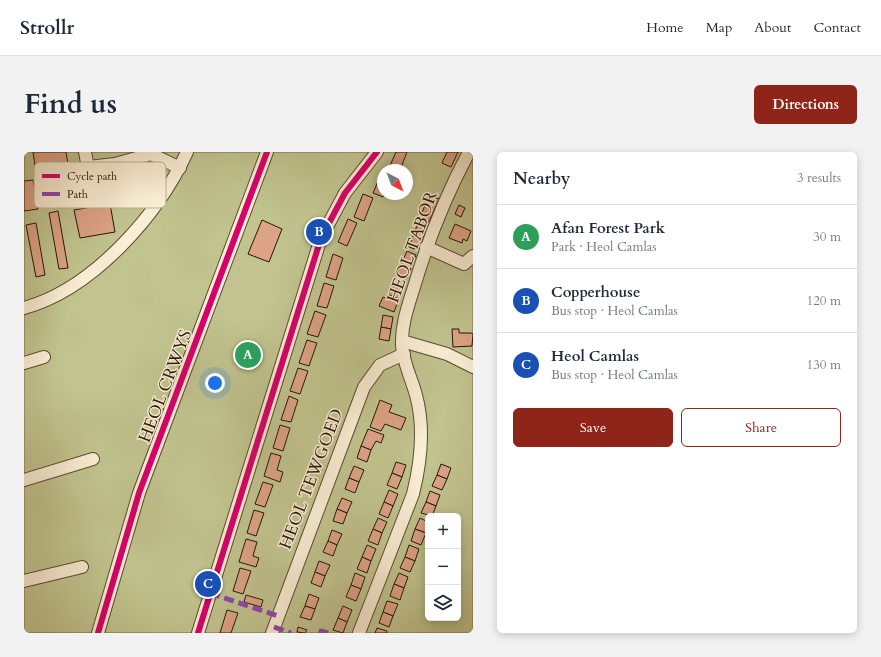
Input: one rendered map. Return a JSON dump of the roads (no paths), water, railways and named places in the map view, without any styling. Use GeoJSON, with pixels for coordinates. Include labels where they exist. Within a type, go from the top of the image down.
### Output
{"type":"FeatureCollection","features":[{"type":"Feature","properties":{"kind":"street"},"geometry":{"type":"LineString","coordinates":[[85,152],[87,162]]}},
{"type":"Feature","properties":{"kind":"street"},"geometry":{"type":"LineString","coordinates":[[166,189],[180,168],[187,152]]}},
{"type":"Feature","properties":{"kind":"street","name":"HEOL CRWYS"},"geometry":{"type":"LineString","coordinates":[[98,633],[139,493],[267,152]]}},
{"type":"Feature","properties":{"kind":"street"},"geometry":{"type":"LineString","coordinates":[[198,633],[321,238],[345,194],[377,152]]}},
{"type":"Feature","properties":{"kind":"street","name":"HEOL TABOR"},"geometry":{"type":"LineString","coordinates":[[359,633],[413,494],[418,474],[421,447],[420,418],[404,354],[402,341],[404,320],[426,248],[458,173],[469,152]]}},
{"type":"Feature","properties":{"kind":"street"},"geometry":{"type":"LineString","coordinates":[[122,162],[151,154],[180,168]]}},
{"type":"Feature","properties":{"kind":"street"},"geometry":{"type":"LineString","coordinates":[[24,308],[58,294],[94,269],[126,240],[146,218],[153,208]]}},
{"type":"Feature","properties":{"kind":"street"},"geometry":{"type":"LineString","coordinates":[[426,248],[464,264],[473,256]]}},
{"type":"Feature","properties":{"kind":"street"},"geometry":{"type":"LineString","coordinates":[[402,341],[451,355],[473,367]]}},
{"type":"Feature","properties":{"kind":"street","name":"HEOL TEWGOED"},"geometry":{"type":"LineString","coordinates":[[272,633],[364,387],[380,365],[404,354]]}},
{"type":"Feature","properties":{"kind":"street"},"geometry":{"type":"LineString","coordinates":[[24,363],[44,357]]}},
{"type":"Feature","properties":{"kind":"street"},"geometry":{"type":"LineString","coordinates":[[24,480],[93,459]]}},
{"type":"Feature","properties":{"kind":"street"},"geometry":{"type":"LineString","coordinates":[[24,582],[82,567]]}},
{"type":"Feature","properties":{"kind":"place","name":"Copperhouse"},"geometry":{"type":"Point","coordinates":[319,232]}},
{"type":"Feature","properties":{"kind":"place","name":"Afan Forest Park"},"geometry":{"type":"Point","coordinates":[248,355]}},
{"type":"Feature","properties":{"kind":"place","name":"Heol Camlas"},"geometry":{"type":"Point","coordinates":[208,584]}}]}
